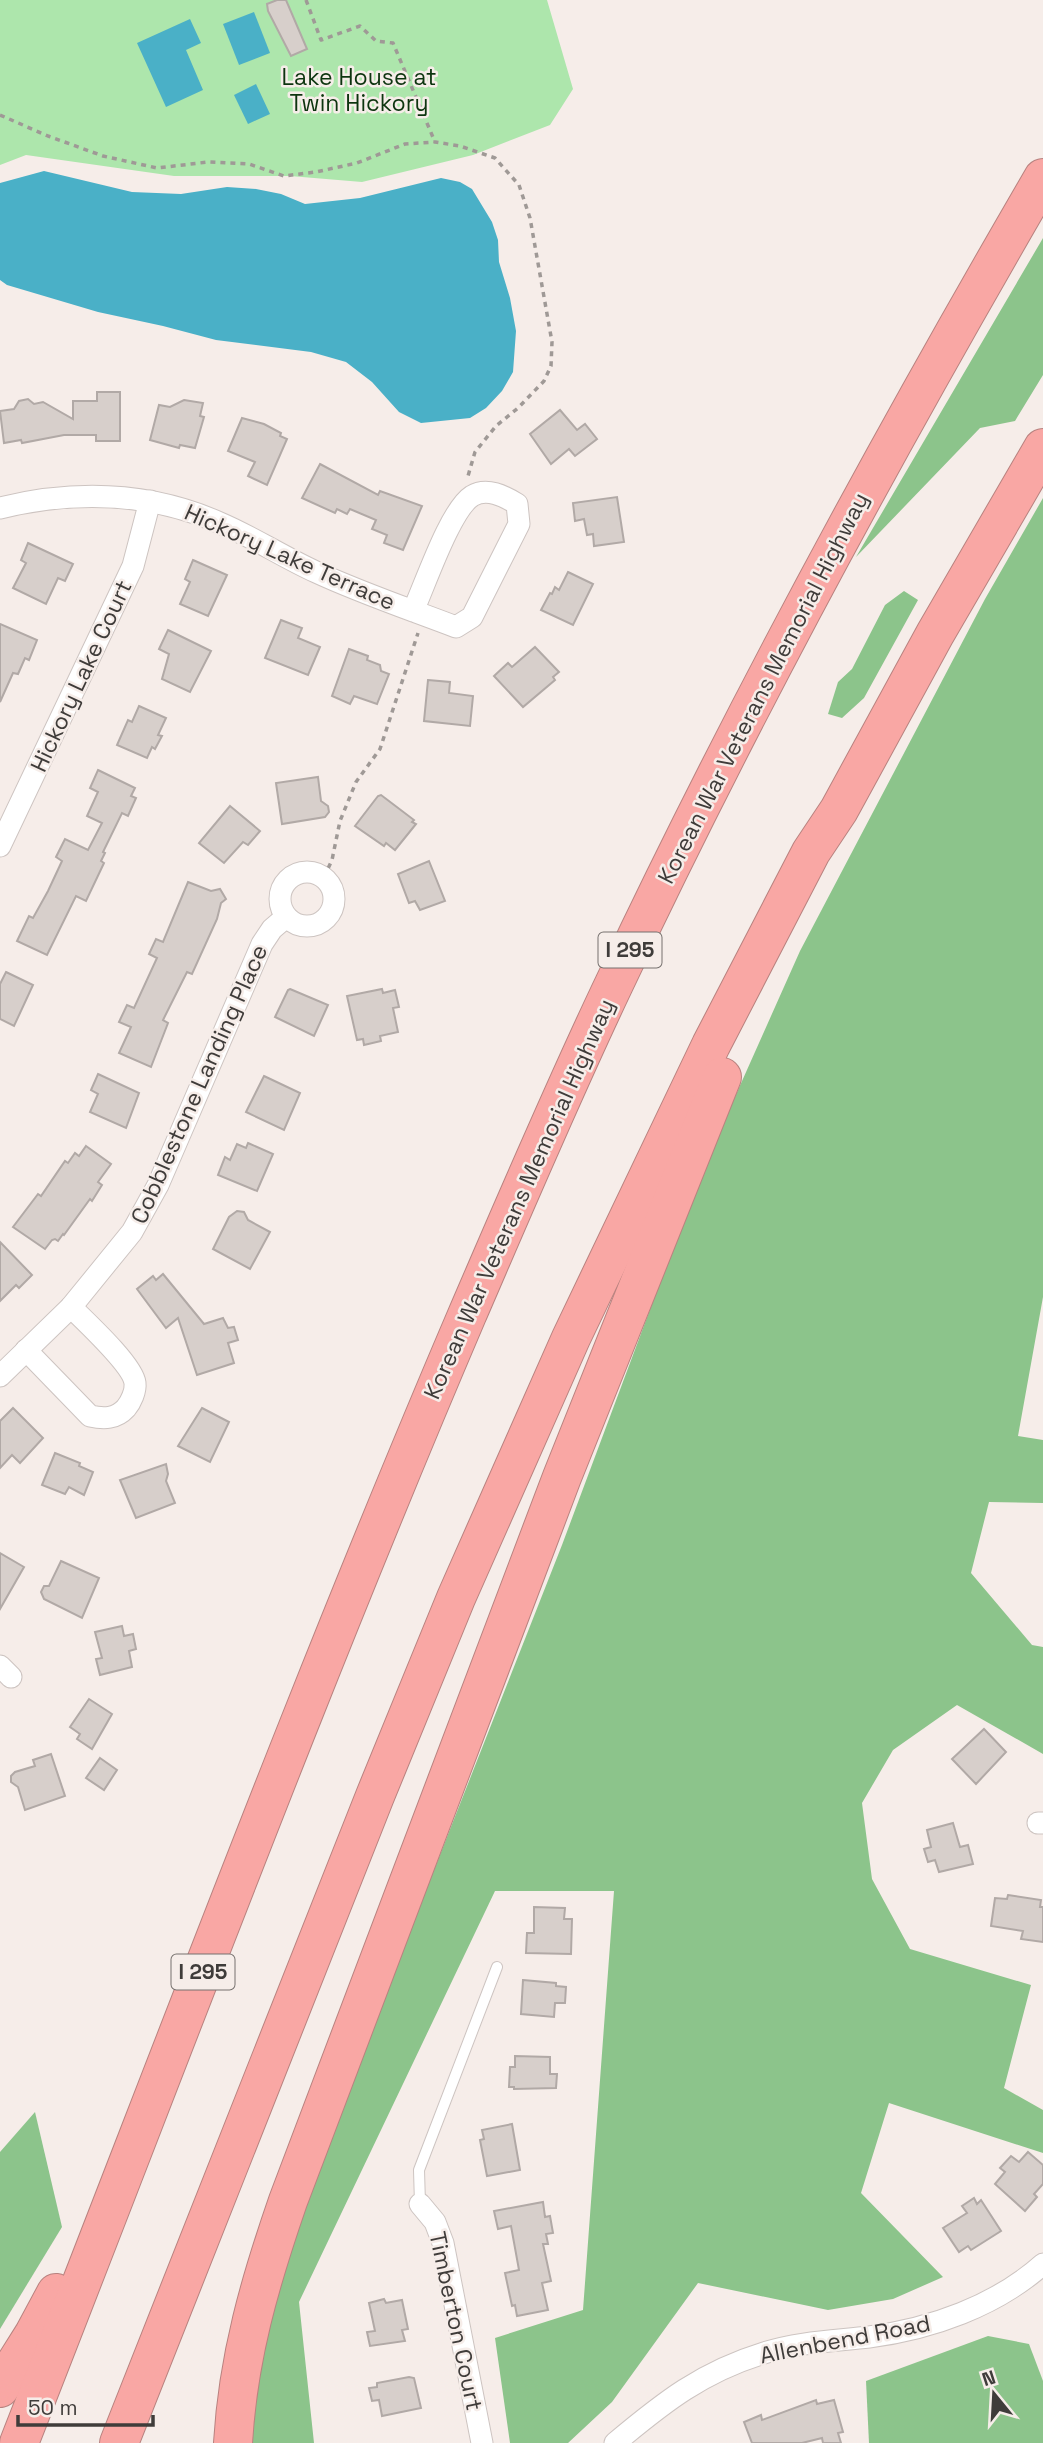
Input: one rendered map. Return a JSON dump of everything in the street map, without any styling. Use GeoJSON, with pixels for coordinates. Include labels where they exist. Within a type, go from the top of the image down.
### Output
{"type":"FeatureCollection","features":[{"type":"Feature","properties":{"kind":"highway","name":"Korean War Veterans Memorial Highway"},"geometry":{"type":"LineString","coordinates":[[118,2189],[286,1755],[432,1397],[612,988],[693,819],[818,578],[938,358],[1043,178]]}},
{"type":"Feature","properties":{"kind":"highway"},"geometry":{"type":"LineString","coordinates":[[120,2443],[375,1796],[516,1462],[635,1201],[711,1045],[811,852],[839,810],[935,634],[1043,448]]}},
{"type":"Feature","properties":{"kind":"highway"},"geometry":{"type":"LineString","coordinates":[[233,2443],[240,2370],[251,2315],[288,2201],[662,1223],[737,1039],[825,855],[839,810]]}},
{"type":"Feature","properties":{"kind":"highway"},"geometry":{"type":"LineString","coordinates":[[0,2388],[118,2189]]}},
{"type":"Feature","properties":{"kind":"highway"},"geometry":{"type":"LineString","coordinates":[[19,2443],[118,2189]]}},
{"type":"Feature","properties":{"kind":"street","name":"Hickory Lake Terrace"},"geometry":{"type":"LineString","coordinates":[[0,508],[34,500],[115,496],[182,509],[220,523],[314,571],[419,613],[456,627],[472,617],[519,524],[517,504],[498,493],[473,495],[457,512],[419,613]]}},
{"type":"Feature","properties":{"kind":"street","name":"Hickory Lake Court"},"geometry":{"type":"LineString","coordinates":[[0,845],[127,578],[150,501]]}},
{"type":"Feature","properties":{"kind":"street"},"geometry":{"type":"LineString","coordinates":[[307,871],[324,877],[334,892],[332,910],[327,918],[319,923],[301,925],[286,917],[279,900],[284,883],[290,877],[307,871]]}},
{"type":"Feature","properties":{"kind":"street","name":"Cobblestone Landing Place"},"geometry":{"type":"LineString","coordinates":[[0,1376],[71,1307],[132,1232],[158,1185],[262,944],[272,929],[286,917]]}},
{"type":"Feature","properties":{"kind":"street"},"geometry":{"type":"LineString","coordinates":[[26,1350],[90,1416],[104,1419],[121,1414],[131,1402],[135,1383],[129,1368],[71,1307]]}},
{"type":"Feature","properties":{"kind":"street","name":"Timberton Court"},"geometry":{"type":"LineString","coordinates":[[419,2204],[435,2222],[443,2243],[482,2443]]}},
{"type":"Feature","properties":{"kind":"street","name":"Allenbend Road"},"geometry":{"type":"LineString","coordinates":[[615,2443],[681,2390],[723,2368],[765,2352],[799,2345],[913,2330],[967,2311],[1005,2292],[1043,2264]]}},
{"type":"Feature","properties":{"kind":"lane"},"geometry":{"type":"LineString","coordinates":[[419,2204],[419,2171],[498,1967]]}},
{"type":"Feature","properties":{"kind":"path"},"geometry":{"type":"LineString","coordinates":[[306,0],[321,40],[360,26],[376,41],[393,43],[435,142]]}},
{"type":"Feature","properties":{"kind":"path"},"geometry":{"type":"LineString","coordinates":[[0,115],[103,156],[156,168],[208,162],[249,164],[284,176],[357,163],[405,144],[435,142],[460,146],[495,158],[519,185],[530,218],[552,342],[551,366],[544,381],[496,426],[475,452],[468,475],[473,495]]}},
{"type":"Feature","properties":{"kind":"path"},"geometry":{"type":"LineString","coordinates":[[324,877],[332,860],[340,821],[356,782],[380,749],[419,613]]}},
{"type":"Feature","properties":{"kind":"green space","name":"Lake House at Twin Hickory"},"geometry":{"type":"Polygon","coordinates":[[[0,0],[547,0],[573,89],[550,125],[473,155],[362,182],[290,176],[174,176],[26,155],[0,165],[0,0]]]}},
{"type":"Feature","properties":{"kind":"green space"},"geometry":{"type":"Polygon","coordinates":[[[1043,238],[1043,375],[1015,421],[980,428],[856,557],[1043,238]]]}},
{"type":"Feature","properties":{"kind":"green space"},"geometry":{"type":"Polygon","coordinates":[[[1043,498],[1043,1297],[1018,1436],[1043,1440],[1043,1503],[989,1502],[971,1573],[1032,1645],[1043,1647],[1043,1754],[957,1705],[893,1750],[862,1803],[872,1879],[910,1949],[1031,1985],[1004,2088],[1043,2110],[1043,2153],[889,2103],[861,2193],[943,2277],[893,2299],[828,2310],[698,2283],[612,2402],[568,2443],[510,2443],[495,2338],[583,2310],[614,1891],[495,1891],[299,2302],[314,2443],[252,2443],[252,2374],[267,2294],[562,1545],[701,1173],[800,951],[985,599],[1043,498]]]}},
{"type":"Feature","properties":{"kind":"green space"},"geometry":{"type":"Polygon","coordinates":[[[904,591],[918,600],[864,698],[842,718],[828,714],[838,682],[852,669],[885,605],[904,591]]]}},
{"type":"Feature","properties":{"kind":"green space"},"geometry":{"type":"Polygon","coordinates":[[[35,2112],[62,2227],[0,2329],[0,2152],[35,2112]]]}},
{"type":"Feature","properties":{"kind":"green space"},"geometry":{"type":"Polygon","coordinates":[[[988,2336],[1029,2344],[1043,2381],[1043,2443],[869,2443],[866,2381],[988,2336]]]}},
{"type":"Feature","properties":{"kind":"water"},"geometry":{"type":"Polygon","coordinates":[[[254,12],[270,53],[239,65],[223,24],[254,12]]]}},
{"type":"Feature","properties":{"kind":"water"},"geometry":{"type":"Polygon","coordinates":[[[190,19],[201,43],[186,50],[203,90],[166,107],[137,43],[190,19]]]}},
{"type":"Feature","properties":{"kind":"water"},"geometry":{"type":"Polygon","coordinates":[[[256,84],[270,114],[248,124],[234,95],[256,84]]]}},
{"type":"Feature","properties":{"kind":"water"},"geometry":{"type":"Polygon","coordinates":[[[44,171],[132,192],[181,194],[227,187],[256,189],[281,194],[305,204],[360,198],[441,178],[460,182],[472,189],[492,222],[498,240],[499,262],[516,331],[513,372],[502,391],[486,408],[470,418],[421,423],[399,412],[372,382],[346,362],[311,352],[216,340],[98,312],[7,285],[0,280],[0,183],[44,171]]]}},
{"type":"Feature","properties":{"kind":"building"},"geometry":{"type":"Polygon","coordinates":[[[286,0],[307,49],[291,56],[268,11],[267,4],[286,0]]]}},
{"type":"Feature","properties":{"kind":"building"},"geometry":{"type":"Polygon","coordinates":[[[97,392],[120,392],[120,441],[96,441],[96,435],[64,435],[22,443],[21,440],[4,443],[0,411],[14,409],[19,401],[28,399],[34,404],[43,402],[73,419],[73,401],[97,401],[97,392]]]}},
{"type":"Feature","properties":{"kind":"building"},"geometry":{"type":"Polygon","coordinates":[[[184,400],[203,403],[200,416],[204,417],[195,448],[180,445],[179,448],[150,440],[159,405],[170,407],[184,400]]]}},
{"type":"Feature","properties":{"kind":"building"},"geometry":{"type":"Polygon","coordinates":[[[560,410],[577,430],[585,424],[597,439],[575,456],[569,449],[551,464],[530,434],[560,410]]]}},
{"type":"Feature","properties":{"kind":"building"},"geometry":{"type":"Polygon","coordinates":[[[242,418],[264,424],[287,439],[267,485],[248,476],[255,462],[228,451],[242,418]]]}},
{"type":"Feature","properties":{"kind":"building"},"geometry":{"type":"Polygon","coordinates":[[[320,464],[378,495],[380,491],[422,506],[403,550],[384,543],[387,535],[372,529],[376,520],[350,509],[347,514],[337,509],[335,513],[302,498],[320,464]]]}},
{"type":"Feature","properties":{"kind":"building"},"geometry":{"type":"Polygon","coordinates":[[[617,497],[624,542],[594,546],[593,534],[587,535],[584,519],[575,521],[573,503],[617,497]]]}},
{"type":"Feature","properties":{"kind":"building"},"geometry":{"type":"Polygon","coordinates":[[[28,543],[73,564],[65,581],[58,578],[46,604],[13,588],[26,563],[21,560],[28,543]]]}},
{"type":"Feature","properties":{"kind":"building"},"geometry":{"type":"Polygon","coordinates":[[[193,560],[227,575],[208,616],[180,604],[190,582],[185,579],[193,560]]]}},
{"type":"Feature","properties":{"kind":"building"},"geometry":{"type":"Polygon","coordinates":[[[568,572],[593,584],[573,625],[541,610],[555,587],[559,590],[568,572]]]}},
{"type":"Feature","properties":{"kind":"building"},"geometry":{"type":"Polygon","coordinates":[[[281,620],[302,628],[298,638],[320,647],[308,675],[265,658],[281,620]]]}},
{"type":"Feature","properties":{"kind":"building"},"geometry":{"type":"Polygon","coordinates":[[[0,624],[37,640],[29,660],[25,658],[18,674],[13,673],[0,702],[0,624]]]}},
{"type":"Feature","properties":{"kind":"building"},"geometry":{"type":"Polygon","coordinates":[[[168,630],[211,651],[190,692],[162,679],[169,654],[159,649],[168,630]]]}},
{"type":"Feature","properties":{"kind":"building"},"geometry":{"type":"Polygon","coordinates":[[[535,647],[559,672],[553,677],[555,680],[523,707],[494,676],[508,663],[512,667],[535,647]]]}},
{"type":"Feature","properties":{"kind":"building"},"geometry":{"type":"Polygon","coordinates":[[[349,649],[368,656],[367,660],[380,665],[381,671],[389,674],[377,704],[354,696],[350,704],[332,696],[349,649]]]}},
{"type":"Feature","properties":{"kind":"building"},"geometry":{"type":"Polygon","coordinates":[[[428,680],[450,682],[449,693],[473,696],[470,726],[424,721],[428,680]]]}},
{"type":"Feature","properties":{"kind":"building"},"geometry":{"type":"Polygon","coordinates":[[[139,706],[166,718],[158,735],[162,736],[147,758],[117,745],[128,720],[132,722],[139,706]]]}},
{"type":"Feature","properties":{"kind":"building"},"geometry":{"type":"Polygon","coordinates":[[[98,770],[135,788],[131,796],[136,798],[128,816],[122,813],[103,852],[105,853],[101,861],[104,863],[86,901],[76,896],[47,955],[17,941],[29,916],[33,918],[48,891],[62,861],[56,857],[65,839],[88,850],[102,823],[87,816],[98,792],[90,788],[98,770]]]}},
{"type":"Feature","properties":{"kind":"building"},"geometry":{"type":"Polygon","coordinates":[[[318,777],[321,801],[328,806],[329,812],[325,817],[282,824],[276,783],[318,777]]]}},
{"type":"Feature","properties":{"kind":"building"},"geometry":{"type":"Polygon","coordinates":[[[381,795],[416,824],[395,850],[386,843],[384,846],[355,826],[381,795]]]}},
{"type":"Feature","properties":{"kind":"building"},"geometry":{"type":"Polygon","coordinates":[[[230,806],[260,831],[248,845],[243,842],[224,863],[199,843],[230,806]]]}},
{"type":"Feature","properties":{"kind":"building"},"geometry":{"type":"Polygon","coordinates":[[[429,861],[445,901],[420,910],[415,901],[409,903],[398,874],[429,861]]]}},
{"type":"Feature","properties":{"kind":"building"},"geometry":{"type":"Polygon","coordinates":[[[188,882],[211,891],[220,889],[226,899],[221,903],[217,919],[192,974],[187,972],[163,1020],[168,1023],[151,1067],[119,1053],[131,1027],[119,1022],[127,1005],[134,1008],[157,958],[149,954],[156,939],[163,942],[188,882]]]}},
{"type":"Feature","properties":{"kind":"building"},"geometry":{"type":"Polygon","coordinates":[[[6,972],[33,985],[14,1026],[0,1019],[0,984],[6,972]]]}},
{"type":"Feature","properties":{"kind":"building"},"geometry":{"type":"Polygon","coordinates":[[[290,989],[328,1005],[314,1036],[275,1017],[290,989]]]}},
{"type":"Feature","properties":{"kind":"building"},"geometry":{"type":"Polygon","coordinates":[[[382,989],[383,993],[395,990],[399,1007],[393,1008],[398,1032],[380,1036],[381,1041],[364,1045],[363,1039],[357,1040],[347,996],[382,989]]]}},
{"type":"Feature","properties":{"kind":"building"},"geometry":{"type":"Polygon","coordinates":[[[98,1074],[139,1093],[126,1128],[90,1112],[98,1094],[91,1090],[98,1074]]]}},
{"type":"Feature","properties":{"kind":"building"},"geometry":{"type":"Polygon","coordinates":[[[264,1076],[300,1093],[284,1130],[246,1112],[264,1076]]]}},
{"type":"Feature","properties":{"kind":"building"},"geometry":{"type":"Polygon","coordinates":[[[248,1143],[273,1154],[257,1191],[218,1175],[225,1157],[230,1160],[237,1144],[246,1148],[248,1143]]]}},
{"type":"Feature","properties":{"kind":"building"},"geometry":{"type":"Polygon","coordinates":[[[86,1146],[111,1164],[98,1182],[102,1185],[92,1201],[90,1199],[64,1235],[58,1241],[52,1240],[45,1249],[13,1227],[38,1194],[41,1196],[65,1161],[68,1163],[75,1153],[79,1156],[86,1146]]]}},
{"type":"Feature","properties":{"kind":"building"},"geometry":{"type":"Polygon","coordinates":[[[237,1211],[244,1212],[248,1220],[270,1232],[250,1269],[213,1249],[229,1217],[237,1211]]]}},
{"type":"Feature","properties":{"kind":"building"},"geometry":{"type":"Polygon","coordinates":[[[0,1242],[32,1275],[19,1288],[16,1285],[0,1301],[0,1242]]]}},
{"type":"Feature","properties":{"kind":"building"},"geometry":{"type":"Polygon","coordinates":[[[163,1274],[204,1324],[223,1318],[228,1328],[234,1327],[238,1340],[228,1343],[234,1363],[197,1375],[178,1318],[166,1328],[137,1289],[153,1276],[156,1280],[163,1274]]]}},
{"type":"Feature","properties":{"kind":"building"},"geometry":{"type":"Polygon","coordinates":[[[13,1408],[43,1438],[20,1463],[12,1455],[0,1468],[0,1421],[13,1408]]]}},
{"type":"Feature","properties":{"kind":"building"},"geometry":{"type":"Polygon","coordinates":[[[202,1408],[229,1422],[210,1462],[178,1446],[202,1408]]]}},
{"type":"Feature","properties":{"kind":"building"},"geometry":{"type":"Polygon","coordinates":[[[55,1453],[80,1463],[79,1466],[93,1472],[84,1495],[69,1487],[65,1494],[42,1485],[55,1453]]]}},
{"type":"Feature","properties":{"kind":"building"},"geometry":{"type":"Polygon","coordinates":[[[166,1464],[166,1481],[175,1503],[136,1518],[120,1480],[166,1464]]]}},
{"type":"Feature","properties":{"kind":"building"},"geometry":{"type":"Polygon","coordinates":[[[0,1553],[24,1567],[0,1609],[0,1553]]]}},
{"type":"Feature","properties":{"kind":"building"},"geometry":{"type":"Polygon","coordinates":[[[61,1561],[99,1578],[82,1618],[44,1599],[41,1592],[44,1586],[49,1586],[61,1561]]]}},
{"type":"Feature","properties":{"kind":"building"},"geometry":{"type":"Polygon","coordinates":[[[122,1626],[124,1636],[133,1634],[136,1649],[129,1651],[132,1667],[100,1675],[96,1659],[102,1658],[95,1632],[122,1626]]]}},
{"type":"Feature","properties":{"kind":"building"},"geometry":{"type":"Polygon","coordinates":[[[89,1699],[112,1714],[92,1749],[77,1739],[80,1734],[70,1727],[89,1699]]]}},
{"type":"Feature","properties":{"kind":"building"},"geometry":{"type":"Polygon","coordinates":[[[984,1729],[1006,1752],[976,1784],[952,1759],[984,1729]]]}},
{"type":"Feature","properties":{"kind":"building"},"geometry":{"type":"Polygon","coordinates":[[[51,1754],[65,1796],[25,1810],[18,1787],[11,1782],[11,1776],[15,1772],[35,1766],[33,1760],[51,1754]]]}},
{"type":"Feature","properties":{"kind":"building"},"geometry":{"type":"Polygon","coordinates":[[[100,1758],[117,1770],[104,1790],[86,1778],[100,1758]]]}},
{"type":"Feature","properties":{"kind":"building"},"geometry":{"type":"Polygon","coordinates":[[[953,1823],[960,1847],[968,1845],[973,1864],[939,1872],[935,1860],[928,1862],[924,1849],[931,1847],[927,1830],[953,1823]]]}},
{"type":"Feature","properties":{"kind":"building"},"geometry":{"type":"Polygon","coordinates":[[[1008,1895],[1041,1900],[1043,1942],[1021,1939],[1023,1931],[991,1926],[995,1898],[1007,1899],[1008,1895]]]}},
{"type":"Feature","properties":{"kind":"building"},"geometry":{"type":"Polygon","coordinates":[[[534,1907],[565,1908],[564,1919],[572,1919],[571,1954],[526,1953],[527,1933],[534,1933],[534,1907]]]}},
{"type":"Feature","properties":{"kind":"building"},"geometry":{"type":"Polygon","coordinates":[[[523,1980],[556,1983],[556,1986],[566,1987],[565,2003],[555,2003],[554,2017],[521,2014],[523,1980]]]}},
{"type":"Feature","properties":{"kind":"building"},"geometry":{"type":"Polygon","coordinates":[[[515,2056],[550,2057],[550,2074],[557,2074],[556,2088],[509,2087],[510,2067],[515,2067],[515,2056]]]}},
{"type":"Feature","properties":{"kind":"building"},"geometry":{"type":"Polygon","coordinates":[[[512,2124],[520,2170],[487,2176],[480,2140],[484,2139],[482,2130],[512,2124]]]}},
{"type":"Feature","properties":{"kind":"building"},"geometry":{"type":"Polygon","coordinates":[[[1028,2152],[1043,2165],[1043,2184],[1034,2194],[1037,2197],[1025,2211],[995,2184],[1005,2172],[1000,2168],[1011,2156],[1019,2162],[1028,2152]]]}},
{"type":"Feature","properties":{"kind":"building"},"geometry":{"type":"Polygon","coordinates":[[[974,2198],[977,2204],[981,2200],[1001,2231],[971,2250],[968,2246],[959,2252],[943,2228],[967,2213],[962,2206],[974,2198]]]}},
{"type":"Feature","properties":{"kind":"building"},"geometry":{"type":"Polygon","coordinates":[[[543,2202],[545,2217],[550,2216],[553,2233],[546,2234],[548,2244],[543,2244],[551,2281],[542,2283],[548,2310],[517,2316],[515,2305],[512,2306],[505,2273],[519,2270],[511,2226],[498,2229],[494,2211],[543,2202]]]}},
{"type":"Feature","properties":{"kind":"building"},"geometry":{"type":"Polygon","coordinates":[[[384,2299],[386,2303],[402,2300],[408,2329],[402,2330],[405,2341],[370,2346],[367,2332],[375,2331],[369,2303],[384,2299]]]}},
{"type":"Feature","properties":{"kind":"building"},"geometry":{"type":"Polygon","coordinates":[[[414,2378],[421,2408],[382,2416],[379,2400],[372,2401],[369,2388],[377,2387],[377,2383],[414,2378]]]}},
{"type":"Feature","properties":{"kind":"building"},"geometry":{"type":"Polygon","coordinates":[[[816,2400],[817,2404],[834,2400],[843,2432],[838,2433],[841,2443],[823,2443],[822,2438],[802,2443],[752,2443],[744,2422],[761,2415],[762,2420],[816,2400]]]}}]}
